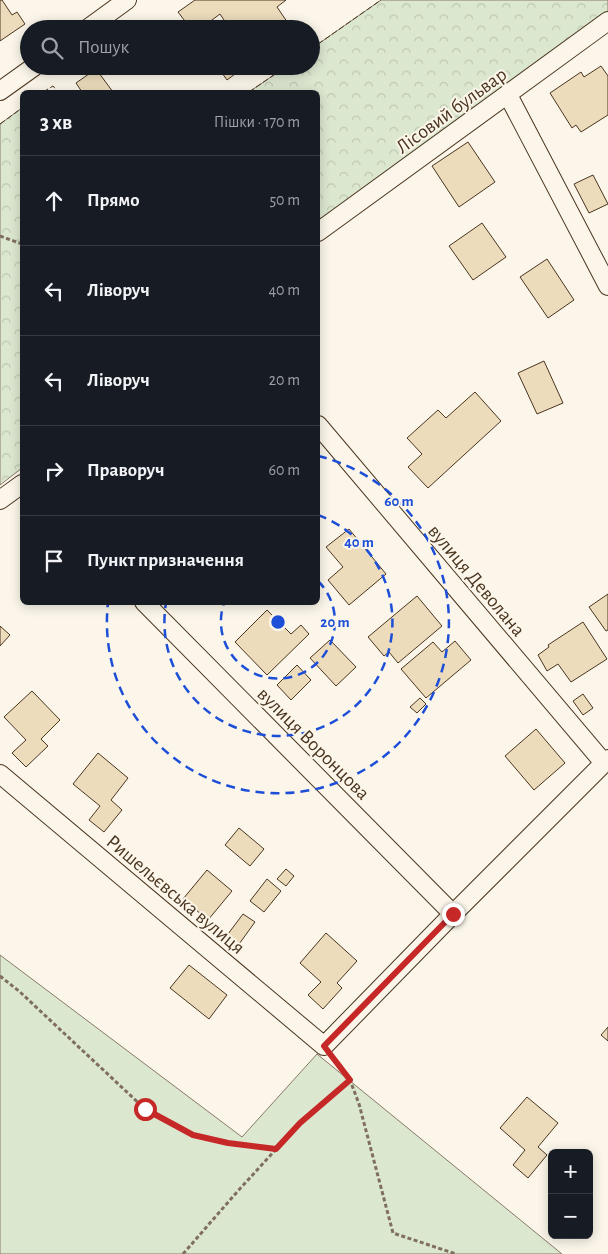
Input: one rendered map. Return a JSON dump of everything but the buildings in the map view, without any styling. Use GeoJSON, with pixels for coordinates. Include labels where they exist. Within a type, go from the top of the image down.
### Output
{"type":"FeatureCollection","features":[{"type":"Feature","properties":{"kind":"street"},"geometry":{"type":"LineString","coordinates":[[99,20],[127,0]]}},
{"type":"Feature","properties":{"kind":"street","name":"Лісовий бульвар"},"geometry":{"type":"LineString","coordinates":[[320,231],[608,21]]}},
{"type":"Feature","properties":{"kind":"street"},"geometry":{"type":"LineString","coordinates":[[0,92],[23,75]]}},
{"type":"Feature","properties":{"kind":"street"},"geometry":{"type":"LineString","coordinates":[[508,95],[608,286]]}},
{"type":"Feature","properties":{"kind":"street","name":"вулиця Деволана"},"geometry":{"type":"LineString","coordinates":[[320,426],[606,761]]}},
{"type":"Feature","properties":{"kind":"street"},"geometry":{"type":"LineString","coordinates":[[0,500],[20,485]]}},
{"type":"Feature","properties":{"kind":"street","name":"вулиця Воронцова"},"geometry":{"type":"LineString","coordinates":[[147,605],[453,914]]}},
{"type":"Feature","properties":{"kind":"street"},"geometry":{"type":"LineString","coordinates":[[324,1046],[606,761]]}},
{"type":"Feature","properties":{"kind":"street","name":"Ришельєвська вулиця"},"geometry":{"type":"LineString","coordinates":[[0,774],[324,1046]]}},
{"type":"Feature","properties":{"kind":"path"},"geometry":{"type":"LineString","coordinates":[[0,236],[20,243]]}},
{"type":"Feature","properties":{"kind":"path"},"geometry":{"type":"LineString","coordinates":[[0,976],[20,992],[145,1109],[193,1135],[228,1143],[276,1149]]}},
{"type":"Feature","properties":{"kind":"path"},"geometry":{"type":"LineString","coordinates":[[324,1046],[350,1080],[393,1232],[456,1254]]}},
{"type":"Feature","properties":{"kind":"path"},"geometry":{"type":"LineString","coordinates":[[183,1254],[300,1123],[350,1080]]}},
{"type":"Feature","properties":{"kind":"green space"},"geometry":{"type":"Polygon","coordinates":[[[381,0],[608,0],[608,15],[320,223],[320,90],[252,90],[274,75],[320,75],[320,43],[381,0]]]}},
{"type":"Feature","properties":{"kind":"green space"},"geometry":{"type":"Polygon","coordinates":[[[20,109],[20,470],[0,485],[0,124],[20,109]]]}},
{"type":"Feature","properties":{"kind":"green space"},"geometry":{"type":"Polygon","coordinates":[[[0,955],[242,1137],[317,1054],[562,1254],[0,1254],[0,955]]]}},
{"type":"Feature","properties":{"kind":"fence"},"geometry":{"type":"LineString","coordinates":[[320,43],[381,0]]}},
{"type":"Feature","properties":{"kind":"fence"},"geometry":{"type":"LineString","coordinates":[[252,90],[274,75]]}},
{"type":"Feature","properties":{"kind":"fence"},"geometry":{"type":"LineString","coordinates":[[46,90],[53,86],[56,90]]}},
{"type":"Feature","properties":{"kind":"fence"},"geometry":{"type":"LineString","coordinates":[[0,124],[20,109]]}},
{"type":"Feature","properties":{"kind":"route"},"geometry":{"type":"LineString","coordinates":[[145,1109],[193,1135],[228,1143],[276,1149],[300,1123],[350,1080],[324,1046],[453,914]]}}]}
